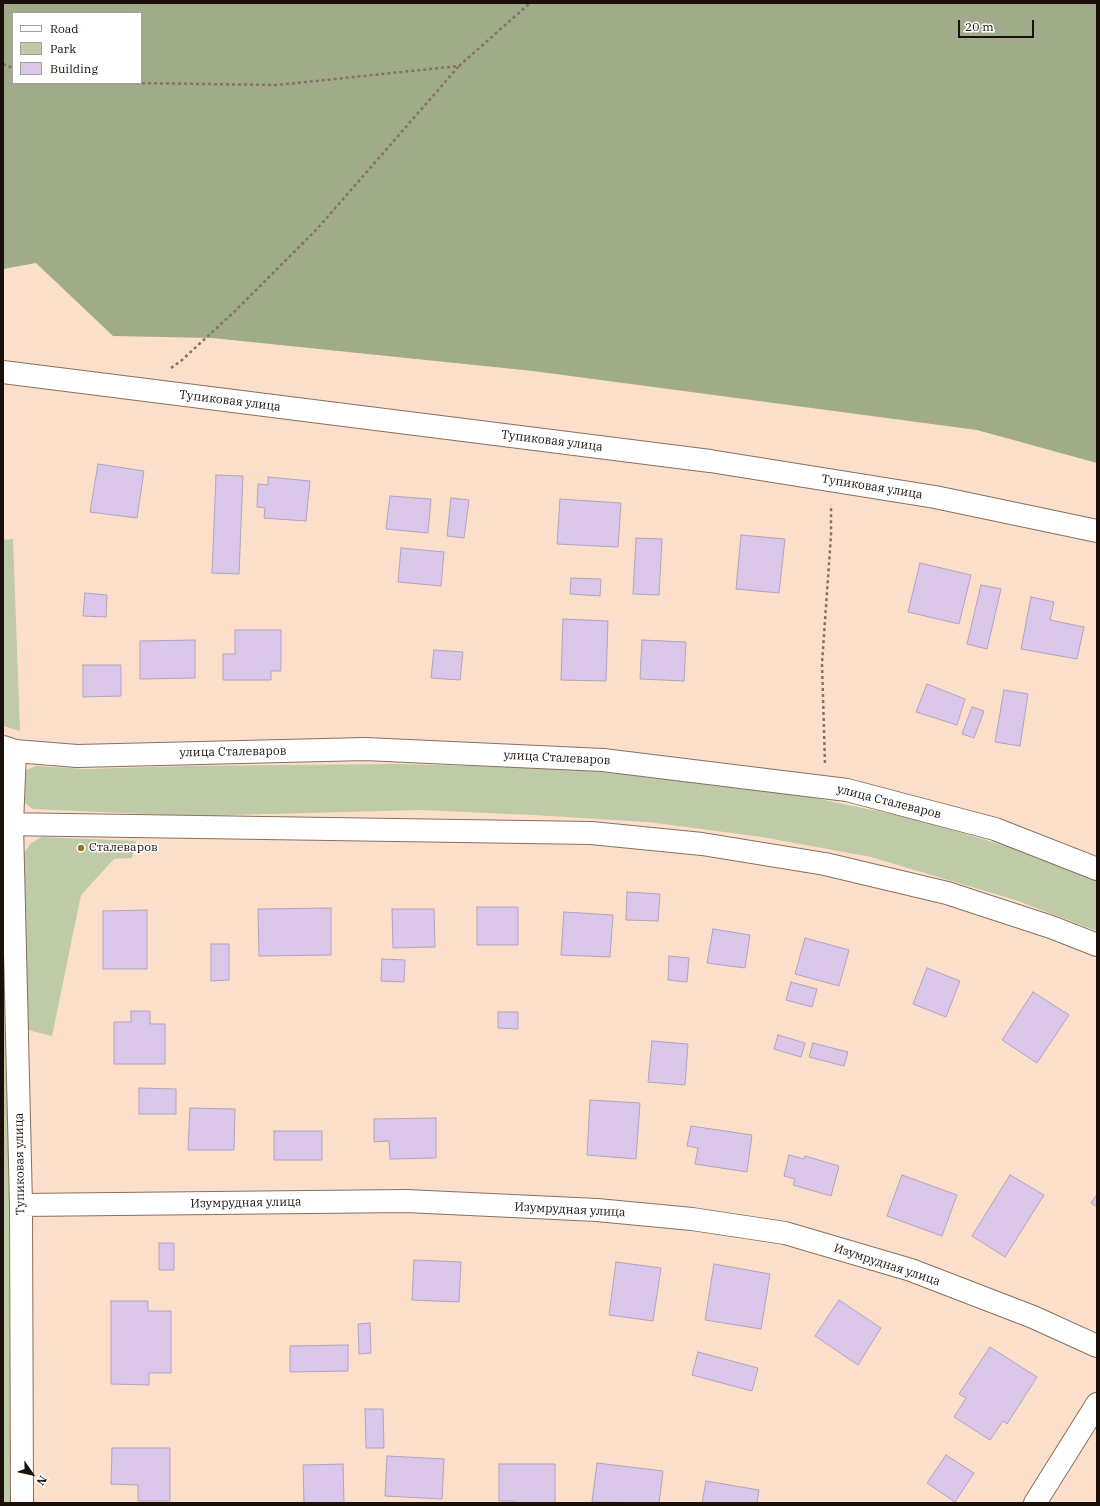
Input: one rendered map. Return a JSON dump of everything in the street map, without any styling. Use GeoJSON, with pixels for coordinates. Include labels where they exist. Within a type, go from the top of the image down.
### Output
{"type":"FeatureCollection","features":[{"type":"Feature","properties":{"kind":"street","name":"Тупиковая улица"},"geometry":{"type":"LineString","coordinates":[[3,372],[710,461],[935,497],[1097,531]]}},
{"type":"Feature","properties":{"kind":"street","name":"Тупиковая улица"},"geometry":{"type":"LineString","coordinates":[[9,749],[8,824],[21,1205],[22,1503]]}},
{"type":"Feature","properties":{"kind":"street","name":"улица Сталеваров"},"geometry":{"type":"LineString","coordinates":[[9,749],[77,756],[365,749],[603,760],[847,790],[994,829],[1097,869]]}},
{"type":"Feature","properties":{"kind":"street"},"geometry":{"type":"LineString","coordinates":[[8,824],[591,833],[702,844],[825,864],[947,893],[1051,927],[1097,945]]}},
{"type":"Feature","properties":{"kind":"street","name":"Изумрудная улица"},"geometry":{"type":"LineString","coordinates":[[21,1205],[406,1201],[597,1210],[692,1219],[785,1233],[910,1270],[1033,1317],[1097,1346]]}},
{"type":"Feature","properties":{"kind":"street"},"geometry":{"type":"LineString","coordinates":[[1035,1503],[1097,1404]]}},
{"type":"Feature","properties":{"kind":"path"},"geometry":{"type":"LineString","coordinates":[[170,368],[182,360],[234,312],[317,228],[459,66],[530,3]]}},
{"type":"Feature","properties":{"kind":"path"},"geometry":{"type":"LineString","coordinates":[[142,83],[277,85],[459,66]]}},
{"type":"Feature","properties":{"kind":"path"},"geometry":{"type":"LineString","coordinates":[[826,787],[822,664],[831,535],[831,480]]}},
{"type":"Feature","properties":{"kind":"green space"},"geometry":{"type":"Polygon","coordinates":[[[3,3],[1097,3],[1097,463],[977,430],[533,371],[212,338],[113,336],[36,263],[3,269],[3,3]]]}},
{"type":"Feature","properties":{"kind":"green space"},"geometry":{"type":"Polygon","coordinates":[[[13,539],[20,731],[3,726],[3,540],[13,539]]]}},
{"type":"Feature","properties":{"kind":"green space"},"geometry":{"type":"Polygon","coordinates":[[[397,764],[553,768],[696,780],[815,798],[914,819],[1030,853],[1097,882],[1097,931],[1015,900],[871,857],[762,837],[648,822],[421,810],[193,816],[33,809],[21,800],[22,772],[36,766],[86,769],[187,766],[397,764]]]}},
{"type":"Feature","properties":{"kind":"green space"},"geometry":{"type":"Polygon","coordinates":[[[42,837],[136,841],[132,858],[114,859],[81,895],[52,1036],[24,1029],[22,856],[31,843],[42,837]]]}},
{"type":"Feature","properties":{"kind":"green space"},"geometry":{"type":"Polygon","coordinates":[[[3,853],[6,861],[15,1503],[3,1503],[3,853]]]}},
{"type":"Feature","properties":{"kind":"building"},"geometry":{"type":"Polygon","coordinates":[[[98,464],[144,471],[137,518],[90,512],[98,464]]]}},
{"type":"Feature","properties":{"kind":"building"},"geometry":{"type":"Polygon","coordinates":[[[216,475],[243,476],[239,574],[212,573],[216,475]]]}},
{"type":"Feature","properties":{"kind":"building"},"geometry":{"type":"Polygon","coordinates":[[[268,477],[310,481],[306,521],[264,518],[265,508],[257,507],[258,484],[268,485],[268,477]]]}},
{"type":"Feature","properties":{"kind":"building"},"geometry":{"type":"Polygon","coordinates":[[[390,496],[431,499],[428,533],[386,529],[390,496]]]}},
{"type":"Feature","properties":{"kind":"building"},"geometry":{"type":"Polygon","coordinates":[[[451,498],[469,500],[464,538],[447,536],[451,498]]]}},
{"type":"Feature","properties":{"kind":"building"},"geometry":{"type":"Polygon","coordinates":[[[560,499],[621,503],[618,547],[557,544],[560,499]]]}},
{"type":"Feature","properties":{"kind":"building"},"geometry":{"type":"Polygon","coordinates":[[[741,535],[785,539],[779,593],[736,589],[741,535]]]}},
{"type":"Feature","properties":{"kind":"building"},"geometry":{"type":"Polygon","coordinates":[[[636,538],[662,539],[659,595],[633,594],[636,538]]]}},
{"type":"Feature","properties":{"kind":"building"},"geometry":{"type":"Polygon","coordinates":[[[401,548],[444,552],[441,586],[398,582],[401,548]]]}},
{"type":"Feature","properties":{"kind":"building"},"geometry":{"type":"Polygon","coordinates":[[[920,563],[971,575],[959,624],[908,612],[920,563]]]}},
{"type":"Feature","properties":{"kind":"building"},"geometry":{"type":"Polygon","coordinates":[[[571,578],[601,579],[600,596],[570,594],[571,578]]]}},
{"type":"Feature","properties":{"kind":"building"},"geometry":{"type":"Polygon","coordinates":[[[981,585],[1001,589],[987,649],[967,644],[981,585]]]}},
{"type":"Feature","properties":{"kind":"building"},"geometry":{"type":"Polygon","coordinates":[[[85,593],[107,595],[106,617],[83,616],[85,593]]]}},
{"type":"Feature","properties":{"kind":"building"},"geometry":{"type":"Polygon","coordinates":[[[1031,597],[1054,602],[1050,620],[1084,627],[1077,659],[1021,649],[1031,597]]]}},
{"type":"Feature","properties":{"kind":"building"},"geometry":{"type":"Polygon","coordinates":[[[563,619],[608,621],[606,681],[561,680],[563,619]]]}},
{"type":"Feature","properties":{"kind":"building"},"geometry":{"type":"Polygon","coordinates":[[[235,630],[281,630],[281,671],[271,671],[271,680],[223,680],[223,654],[235,654],[235,630]]]}},
{"type":"Feature","properties":{"kind":"building"},"geometry":{"type":"Polygon","coordinates":[[[195,640],[195,678],[140,679],[140,641],[195,640]]]}},
{"type":"Feature","properties":{"kind":"building"},"geometry":{"type":"Polygon","coordinates":[[[642,640],[686,642],[684,681],[640,679],[642,640]]]}},
{"type":"Feature","properties":{"kind":"building"},"geometry":{"type":"Polygon","coordinates":[[[434,650],[463,652],[460,680],[431,678],[434,650]]]}},
{"type":"Feature","properties":{"kind":"building"},"geometry":{"type":"Polygon","coordinates":[[[83,665],[121,665],[121,696],[83,697],[83,665]]]}},
{"type":"Feature","properties":{"kind":"building"},"geometry":{"type":"Polygon","coordinates":[[[927,684],[965,699],[957,725],[916,712],[927,684]]]}},
{"type":"Feature","properties":{"kind":"building"},"geometry":{"type":"Polygon","coordinates":[[[1004,690],[1028,694],[1020,746],[995,742],[1004,690]]]}},
{"type":"Feature","properties":{"kind":"building"},"geometry":{"type":"Polygon","coordinates":[[[972,707],[984,711],[974,738],[962,734],[972,707]]]}},
{"type":"Feature","properties":{"kind":"building"},"geometry":{"type":"Polygon","coordinates":[[[627,892],[660,894],[658,921],[626,920],[627,892]]]}},
{"type":"Feature","properties":{"kind":"building"},"geometry":{"type":"Polygon","coordinates":[[[477,907],[518,907],[518,945],[477,945],[477,907]]]}},
{"type":"Feature","properties":{"kind":"building"},"geometry":{"type":"Polygon","coordinates":[[[331,908],[331,955],[259,956],[258,909],[331,908]]]}},
{"type":"Feature","properties":{"kind":"building"},"geometry":{"type":"Polygon","coordinates":[[[392,909],[434,909],[435,947],[393,948],[392,909]]]}},
{"type":"Feature","properties":{"kind":"building"},"geometry":{"type":"Polygon","coordinates":[[[147,910],[147,969],[103,969],[103,911],[147,910]]]}},
{"type":"Feature","properties":{"kind":"building"},"geometry":{"type":"Polygon","coordinates":[[[564,912],[613,915],[610,957],[561,955],[564,912]]]}},
{"type":"Feature","properties":{"kind":"building"},"geometry":{"type":"Polygon","coordinates":[[[713,929],[750,935],[745,968],[707,963],[713,929]]]}},
{"type":"Feature","properties":{"kind":"building"},"geometry":{"type":"Polygon","coordinates":[[[805,938],[849,950],[839,986],[795,974],[805,938]]]}},
{"type":"Feature","properties":{"kind":"building"},"geometry":{"type":"Polygon","coordinates":[[[211,944],[229,944],[229,980],[211,981],[211,944]]]}},
{"type":"Feature","properties":{"kind":"building"},"geometry":{"type":"Polygon","coordinates":[[[669,956],[689,958],[687,982],[668,980],[669,956]]]}},
{"type":"Feature","properties":{"kind":"building"},"geometry":{"type":"Polygon","coordinates":[[[382,959],[405,960],[404,982],[381,981],[382,959]]]}},
{"type":"Feature","properties":{"kind":"building"},"geometry":{"type":"Polygon","coordinates":[[[927,968],[960,981],[946,1017],[913,1004],[927,968]]]}},
{"type":"Feature","properties":{"kind":"building"},"geometry":{"type":"Polygon","coordinates":[[[791,982],[817,989],[812,1007],[786,1000],[791,982]]]}},
{"type":"Feature","properties":{"kind":"building"},"geometry":{"type":"Polygon","coordinates":[[[1033,992],[1069,1015],[1037,1063],[1002,1040],[1033,992]]]}},
{"type":"Feature","properties":{"kind":"building"},"geometry":{"type":"Polygon","coordinates":[[[131,1011],[150,1011],[150,1024],[165,1024],[165,1064],[114,1064],[114,1022],[131,1022],[131,1011]]]}},
{"type":"Feature","properties":{"kind":"building"},"geometry":{"type":"Polygon","coordinates":[[[498,1012],[518,1012],[518,1029],[498,1028],[498,1012]]]}},
{"type":"Feature","properties":{"kind":"building"},"geometry":{"type":"Polygon","coordinates":[[[778,1035],[805,1043],[801,1057],[774,1049],[778,1035]]]}},
{"type":"Feature","properties":{"kind":"building"},"geometry":{"type":"Polygon","coordinates":[[[652,1041],[688,1044],[685,1085],[648,1082],[652,1041]]]}},
{"type":"Feature","properties":{"kind":"building"},"geometry":{"type":"Polygon","coordinates":[[[813,1043],[848,1052],[844,1066],[809,1057],[813,1043]]]}},
{"type":"Feature","properties":{"kind":"building"},"geometry":{"type":"Polygon","coordinates":[[[139,1088],[176,1089],[176,1114],[139,1114],[139,1088]]]}},
{"type":"Feature","properties":{"kind":"building"},"geometry":{"type":"Polygon","coordinates":[[[590,1100],[640,1103],[636,1159],[587,1155],[590,1100]]]}},
{"type":"Feature","properties":{"kind":"building"},"geometry":{"type":"Polygon","coordinates":[[[190,1108],[235,1109],[234,1150],[188,1150],[190,1108]]]}},
{"type":"Feature","properties":{"kind":"building"},"geometry":{"type":"Polygon","coordinates":[[[436,1118],[436,1158],[390,1159],[389,1141],[374,1142],[374,1119],[436,1118]]]}},
{"type":"Feature","properties":{"kind":"building"},"geometry":{"type":"Polygon","coordinates":[[[691,1126],[752,1135],[747,1172],[695,1164],[698,1148],[687,1146],[691,1126]]]}},
{"type":"Feature","properties":{"kind":"building"},"geometry":{"type":"Polygon","coordinates":[[[274,1131],[322,1131],[322,1160],[274,1160],[274,1131]]]}},
{"type":"Feature","properties":{"kind":"building"},"geometry":{"type":"Polygon","coordinates":[[[789,1155],[804,1159],[805,1156],[839,1166],[831,1196],[793,1185],[795,1179],[784,1176],[789,1155]]]}},
{"type":"Feature","properties":{"kind":"building"},"geometry":{"type":"Polygon","coordinates":[[[902,1175],[957,1195],[942,1236],[887,1216],[902,1175]]]}},
{"type":"Feature","properties":{"kind":"building"},"geometry":{"type":"Polygon","coordinates":[[[1010,1175],[1044,1195],[1005,1257],[972,1236],[1010,1175]]]}},
{"type":"Feature","properties":{"kind":"building"},"geometry":{"type":"Polygon","coordinates":[[[1097,1194],[1097,1207],[1091,1203],[1097,1194]]]}},
{"type":"Feature","properties":{"kind":"building"},"geometry":{"type":"Polygon","coordinates":[[[159,1243],[174,1243],[174,1270],[159,1270],[159,1243]]]}},
{"type":"Feature","properties":{"kind":"building"},"geometry":{"type":"Polygon","coordinates":[[[414,1260],[461,1262],[459,1302],[412,1300],[414,1260]]]}},
{"type":"Feature","properties":{"kind":"building"},"geometry":{"type":"Polygon","coordinates":[[[616,1262],[661,1268],[653,1321],[609,1315],[616,1262]]]}},
{"type":"Feature","properties":{"kind":"building"},"geometry":{"type":"Polygon","coordinates":[[[714,1264],[770,1274],[761,1329],[705,1320],[714,1264]]]}},
{"type":"Feature","properties":{"kind":"building"},"geometry":{"type":"Polygon","coordinates":[[[839,1300],[881,1328],[858,1365],[815,1336],[839,1300]]]}},
{"type":"Feature","properties":{"kind":"building"},"geometry":{"type":"Polygon","coordinates":[[[111,1301],[148,1301],[148,1311],[171,1311],[171,1373],[149,1373],[149,1385],[111,1384],[111,1301]]]}},
{"type":"Feature","properties":{"kind":"building"},"geometry":{"type":"Polygon","coordinates":[[[370,1323],[371,1353],[359,1354],[358,1324],[370,1323]]]}},
{"type":"Feature","properties":{"kind":"building"},"geometry":{"type":"Polygon","coordinates":[[[348,1345],[348,1371],[290,1372],[290,1346],[348,1345]]]}},
{"type":"Feature","properties":{"kind":"building"},"geometry":{"type":"Polygon","coordinates":[[[990,1347],[1037,1377],[1007,1424],[1003,1421],[990,1440],[954,1417],[966,1398],[959,1394],[990,1347]]]}},
{"type":"Feature","properties":{"kind":"building"},"geometry":{"type":"Polygon","coordinates":[[[698,1352],[758,1368],[752,1391],[692,1375],[698,1352]]]}},
{"type":"Feature","properties":{"kind":"building"},"geometry":{"type":"Polygon","coordinates":[[[365,1409],[383,1409],[384,1448],[366,1448],[365,1409]]]}},
{"type":"Feature","properties":{"kind":"building"},"geometry":{"type":"Polygon","coordinates":[[[112,1448],[170,1448],[170,1501],[138,1501],[138,1485],[111,1484],[112,1448]]]}},
{"type":"Feature","properties":{"kind":"building"},"geometry":{"type":"Polygon","coordinates":[[[946,1455],[974,1473],[955,1502],[927,1483],[946,1455]]]}},
{"type":"Feature","properties":{"kind":"building"},"geometry":{"type":"Polygon","coordinates":[[[387,1456],[444,1459],[442,1499],[385,1496],[387,1456]]]}},
{"type":"Feature","properties":{"kind":"building"},"geometry":{"type":"Polygon","coordinates":[[[597,1463],[663,1471],[659,1503],[592,1502],[597,1463]]]}},
{"type":"Feature","properties":{"kind":"building"},"geometry":{"type":"Polygon","coordinates":[[[343,1464],[344,1503],[304,1503],[303,1465],[343,1464]]]}},
{"type":"Feature","properties":{"kind":"building"},"geometry":{"type":"Polygon","coordinates":[[[499,1464],[555,1464],[555,1503],[515,1503],[515,1501],[499,1501],[499,1464]]]}},
{"type":"Feature","properties":{"kind":"building"},"geometry":{"type":"Polygon","coordinates":[[[706,1481],[759,1490],[757,1503],[702,1503],[706,1481]]]}},
{"type":"Feature","properties":{"kind":"place","name":"Сталеваров"},"geometry":{"type":"Point","coordinates":[81,848]}}]}
